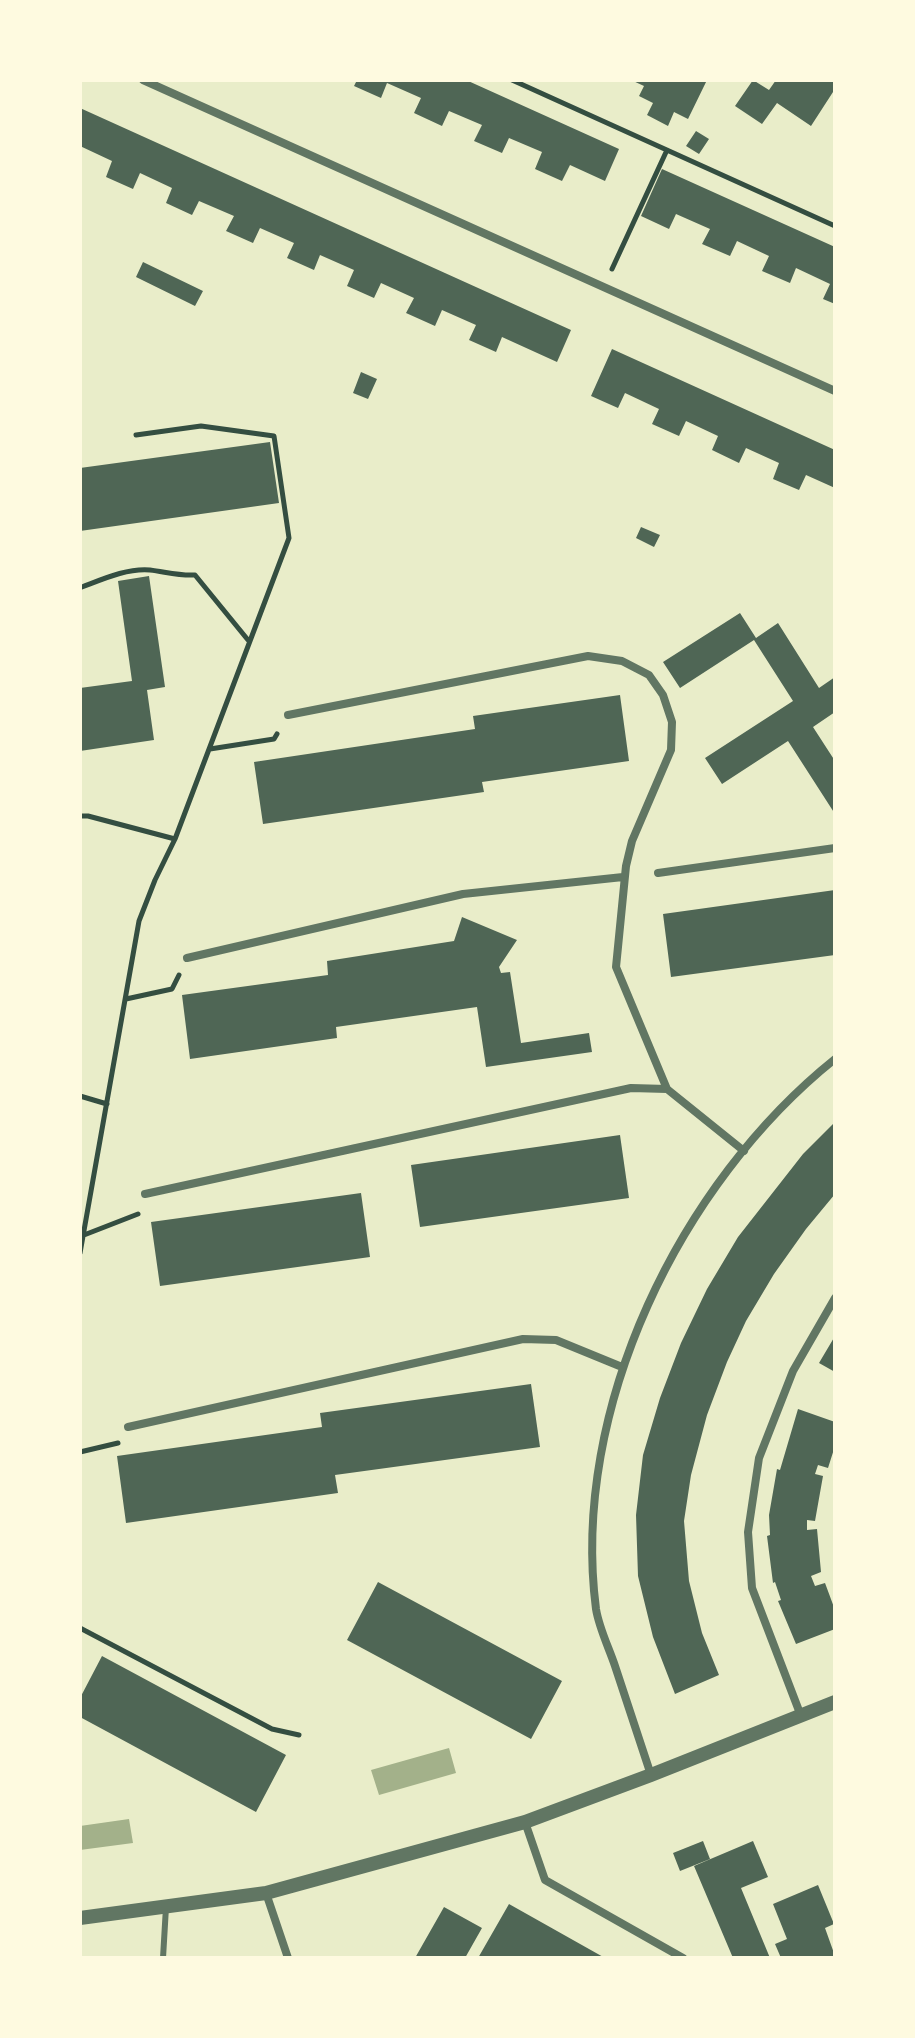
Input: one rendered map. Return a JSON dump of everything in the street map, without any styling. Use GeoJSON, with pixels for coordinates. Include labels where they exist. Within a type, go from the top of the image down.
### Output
{"type":"FeatureCollection","features":[{"type":"Feature","properties":{"kind":"street"},"geometry":{"type":"LineString","coordinates":[[143,80],[835,391]]}},
{"type":"Feature","properties":{"kind":"street"},"geometry":{"type":"LineString","coordinates":[[288,715],[588,656],[622,661],[649,675],[663,695],[672,722],[671,750],[632,841],[623,877],[616,967],[667,1089],[744,1151]]}},
{"type":"Feature","properties":{"kind":"street"},"geometry":{"type":"LineString","coordinates":[[658,873],[835,848]]}},
{"type":"Feature","properties":{"kind":"street"},"geometry":{"type":"LineString","coordinates":[[187,958],[463,894],[623,877]]}},
{"type":"Feature","properties":{"kind":"street"},"geometry":{"type":"LineString","coordinates":[[651,1775],[596,1612],[591,1531],[600,1447],[622,1367],[653,1293],[687,1230],[744,1151],[812,1078],[835,1059]]}},
{"type":"Feature","properties":{"kind":"street"},"geometry":{"type":"LineString","coordinates":[[145,1194],[631,1088],[667,1089]]}},
{"type":"Feature","properties":{"kind":"street"},"geometry":{"type":"LineString","coordinates":[[801,1716],[752,1588],[748,1532],[759,1458],[793,1371],[835,1298]]}},
{"type":"Feature","properties":{"kind":"street"},"geometry":{"type":"LineString","coordinates":[[128,1427],[523,1339],[556,1340],[622,1367]]}},
{"type":"Feature","properties":{"kind":"street"},"geometry":{"type":"LineString","coordinates":[[80,1918],[266,1893],[525,1822],[835,1702]]}},
{"type":"Feature","properties":{"kind":"street"},"geometry":{"type":"LineString","coordinates":[[525,1822],[545,1880],[683,1958]]}},
{"type":"Feature","properties":{"kind":"street"},"geometry":{"type":"LineString","coordinates":[[266,1893],[288,1958]]}},
{"type":"Feature","properties":{"kind":"lane"},"geometry":{"type":"LineString","coordinates":[[163,1958],[166,1907]]}},
{"type":"Feature","properties":{"kind":"path"},"geometry":{"type":"LineString","coordinates":[[512,80],[835,226]]}},
{"type":"Feature","properties":{"kind":"path"},"geometry":{"type":"LineString","coordinates":[[603,287],[667,150]]}},
{"type":"Feature","properties":{"kind":"path"},"geometry":{"type":"LineString","coordinates":[[80,1253],[139,921],[175,839],[289,538],[274,436],[201,426],[136,435]]}},
{"type":"Feature","properties":{"kind":"path"},"geometry":{"type":"LineString","coordinates":[[82,587],[113,575],[147,570],[176,576],[195,575],[249,641]]}},
{"type":"Feature","properties":{"kind":"path"},"geometry":{"type":"LineString","coordinates":[[210,749],[274,739],[288,715]]}},
{"type":"Feature","properties":{"kind":"path"},"geometry":{"type":"LineString","coordinates":[[80,816],[175,839]]}},
{"type":"Feature","properties":{"kind":"path"},"geometry":{"type":"LineString","coordinates":[[126,999],[172,989],[187,958]]}},
{"type":"Feature","properties":{"kind":"path"},"geometry":{"type":"LineString","coordinates":[[80,1096],[107,1104]]}},
{"type":"Feature","properties":{"kind":"path"},"geometry":{"type":"LineString","coordinates":[[83,1235],[146,1211],[145,1194]]}},
{"type":"Feature","properties":{"kind":"path"},"geometry":{"type":"LineString","coordinates":[[80,1452],[125,1441],[128,1427]]}},
{"type":"Feature","properties":{"kind":"path"},"geometry":{"type":"LineString","coordinates":[[80,1628],[272,1729],[299,1735]]}},
{"type":"Feature","properties":{"kind":"shaded area"},"geometry":{"type":"Polygon","coordinates":[[[449,1748],[456,1773],[379,1795],[371,1770],[449,1748]]]}},
{"type":"Feature","properties":{"kind":"shaded area"},"geometry":{"type":"Polygon","coordinates":[[[129,1819],[133,1843],[80,1850],[80,1826],[129,1819]]]}},
{"type":"Feature","properties":{"kind":"building"},"geometry":{"type":"Polygon","coordinates":[[[357,80],[466,80],[619,149],[605,181],[570,165],[562,181],[535,169],[542,152],[509,138],[502,153],[474,141],[482,125],[449,111],[442,126],[414,113],[421,98],[387,83],[381,98],[354,86],[357,80]]]}},
{"type":"Feature","properties":{"kind":"building"},"geometry":{"type":"Polygon","coordinates":[[[631,80],[707,80],[688,119],[674,112],[668,126],[647,115],[653,103],[639,96],[644,86],[631,80]]]}},
{"type":"Feature","properties":{"kind":"building"},"geometry":{"type":"Polygon","coordinates":[[[753,80],[769,90],[776,80],[835,80],[835,94],[833,92],[811,126],[777,103],[762,124],[735,106],[753,80]]]}},
{"type":"Feature","properties":{"kind":"building"},"geometry":{"type":"Polygon","coordinates":[[[80,108],[571,330],[557,362],[502,337],[496,352],[469,340],[476,325],[442,310],[435,326],[406,313],[414,298],[381,283],[374,298],[347,286],[354,270],[320,255],[314,270],[287,258],[294,243],[260,228],[253,243],[226,231],[234,216],[199,201],[192,215],[166,203],[172,188],[140,173],[133,189],[106,177],[112,161],[80,146],[80,108]]]}},
{"type":"Feature","properties":{"kind":"building"},"geometry":{"type":"Polygon","coordinates":[[[696,131],[709,139],[699,154],[686,146],[696,131]]]}},
{"type":"Feature","properties":{"kind":"building"},"geometry":{"type":"Polygon","coordinates":[[[662,169],[835,247],[835,304],[823,299],[830,284],[796,268],[790,283],[762,271],[769,256],[737,241],[730,256],[702,244],[710,229],[676,214],[669,229],[641,216],[662,169]]]}},
{"type":"Feature","properties":{"kind":"building"},"geometry":{"type":"Polygon","coordinates":[[[143,262],[203,291],[195,306],[136,277],[143,262]]]}},
{"type":"Feature","properties":{"kind":"building"},"geometry":{"type":"Polygon","coordinates":[[[612,349],[835,450],[835,488],[806,475],[799,490],[773,479],[779,463],[746,448],[739,463],[712,450],[718,436],[686,421],[679,436],[652,424],[659,409],[625,393],[618,408],[591,396],[612,349]]]}},
{"type":"Feature","properties":{"kind":"building"},"geometry":{"type":"Polygon","coordinates":[[[361,372],[377,379],[368,399],[353,393],[361,372]]]}},
{"type":"Feature","properties":{"kind":"building"},"geometry":{"type":"Polygon","coordinates":[[[270,442],[279,503],[80,531],[80,468],[270,442]]]}},
{"type":"Feature","properties":{"kind":"building"},"geometry":{"type":"Polygon","coordinates":[[[641,527],[660,535],[654,547],[636,538],[641,527]]]}},
{"type":"Feature","properties":{"kind":"building"},"geometry":{"type":"Polygon","coordinates":[[[149,576],[165,687],[147,690],[154,740],[80,751],[80,688],[132,681],[118,581],[149,576]]]}},
{"type":"Feature","properties":{"kind":"building"},"geometry":{"type":"Polygon","coordinates":[[[740,613],[756,638],[778,623],[819,688],[835,677],[835,712],[813,727],[835,761],[835,814],[788,741],[722,784],[705,758],[793,701],[754,640],[680,688],[663,662],[740,613]]]}},
{"type":"Feature","properties":{"kind":"building"},"geometry":{"type":"Polygon","coordinates":[[[620,695],[629,761],[482,782],[484,792],[263,824],[254,762],[475,729],[473,716],[620,695]]]}},
{"type":"Feature","properties":{"kind":"building"},"geometry":{"type":"Polygon","coordinates":[[[835,890],[835,955],[671,977],[663,914],[835,890]]]}},
{"type":"Feature","properties":{"kind":"building"},"geometry":{"type":"Polygon","coordinates":[[[462,917],[517,940],[499,967],[501,973],[510,972],[521,1043],[589,1033],[592,1052],[486,1067],[477,1007],[336,1027],[337,1038],[190,1059],[182,995],[328,975],[327,961],[454,941],[462,917]]]}},
{"type":"Feature","properties":{"kind":"building"},"geometry":{"type":"Polygon","coordinates":[[[835,1122],[835,1194],[774,1274],[746,1321],[707,1415],[691,1475],[684,1521],[689,1581],[702,1633],[719,1675],[675,1694],[653,1637],[638,1576],[636,1515],[643,1455],[681,1343],[707,1289],[738,1237],[803,1154],[835,1122]]]}},
{"type":"Feature","properties":{"kind":"building"},"geometry":{"type":"Polygon","coordinates":[[[620,1135],[629,1198],[420,1227],[411,1165],[620,1135]]]}},
{"type":"Feature","properties":{"kind":"building"},"geometry":{"type":"Polygon","coordinates":[[[361,1193],[370,1257],[160,1286],[151,1222],[361,1193]]]}},
{"type":"Feature","properties":{"kind":"building"},"geometry":{"type":"Polygon","coordinates":[[[835,1336],[835,1372],[819,1363],[835,1336]]]}},
{"type":"Feature","properties":{"kind":"building"},"geometry":{"type":"Polygon","coordinates":[[[531,1384],[540,1447],[335,1475],[338,1493],[126,1523],[117,1456],[322,1427],[320,1413],[531,1384]]]}},
{"type":"Feature","properties":{"kind":"building"},"geometry":{"type":"Polygon","coordinates":[[[798,1409],[835,1422],[835,1446],[828,1468],[818,1465],[815,1474],[823,1476],[815,1521],[807,1520],[807,1530],[817,1529],[821,1572],[811,1576],[815,1586],[825,1583],[835,1610],[835,1629],[796,1644],[773,1583],[767,1536],[770,1535],[769,1515],[777,1469],[780,1470],[798,1409]]]}},
{"type":"Feature","properties":{"kind":"building"},"geometry":{"type":"Polygon","coordinates":[[[378,1582],[562,1681],[531,1739],[347,1640],[378,1582]]]}},
{"type":"Feature","properties":{"kind":"building"},"geometry":{"type":"Polygon","coordinates":[[[102,1656],[286,1755],[256,1812],[80,1717],[80,1698],[102,1656]]]}},
{"type":"Feature","properties":{"kind":"building"},"geometry":{"type":"Polygon","coordinates":[[[703,1841],[710,1859],[680,1871],[673,1853],[703,1841]]]}},
{"type":"Feature","properties":{"kind":"building"},"geometry":{"type":"Polygon","coordinates":[[[753,1841],[768,1877],[741,1888],[770,1958],[733,1958],[694,1866],[753,1841]]]}},
{"type":"Feature","properties":{"kind":"building"},"geometry":{"type":"Polygon","coordinates":[[[818,1885],[834,1924],[825,1928],[835,1956],[781,1958],[775,1944],[787,1939],[773,1904],[818,1885]]]}},
{"type":"Feature","properties":{"kind":"building"},"geometry":{"type":"Polygon","coordinates":[[[509,1904],[605,1958],[478,1958],[509,1904]]]}},
{"type":"Feature","properties":{"kind":"building"},"geometry":{"type":"Polygon","coordinates":[[[444,1907],[482,1928],[465,1958],[415,1958],[444,1907]]]}}]}
